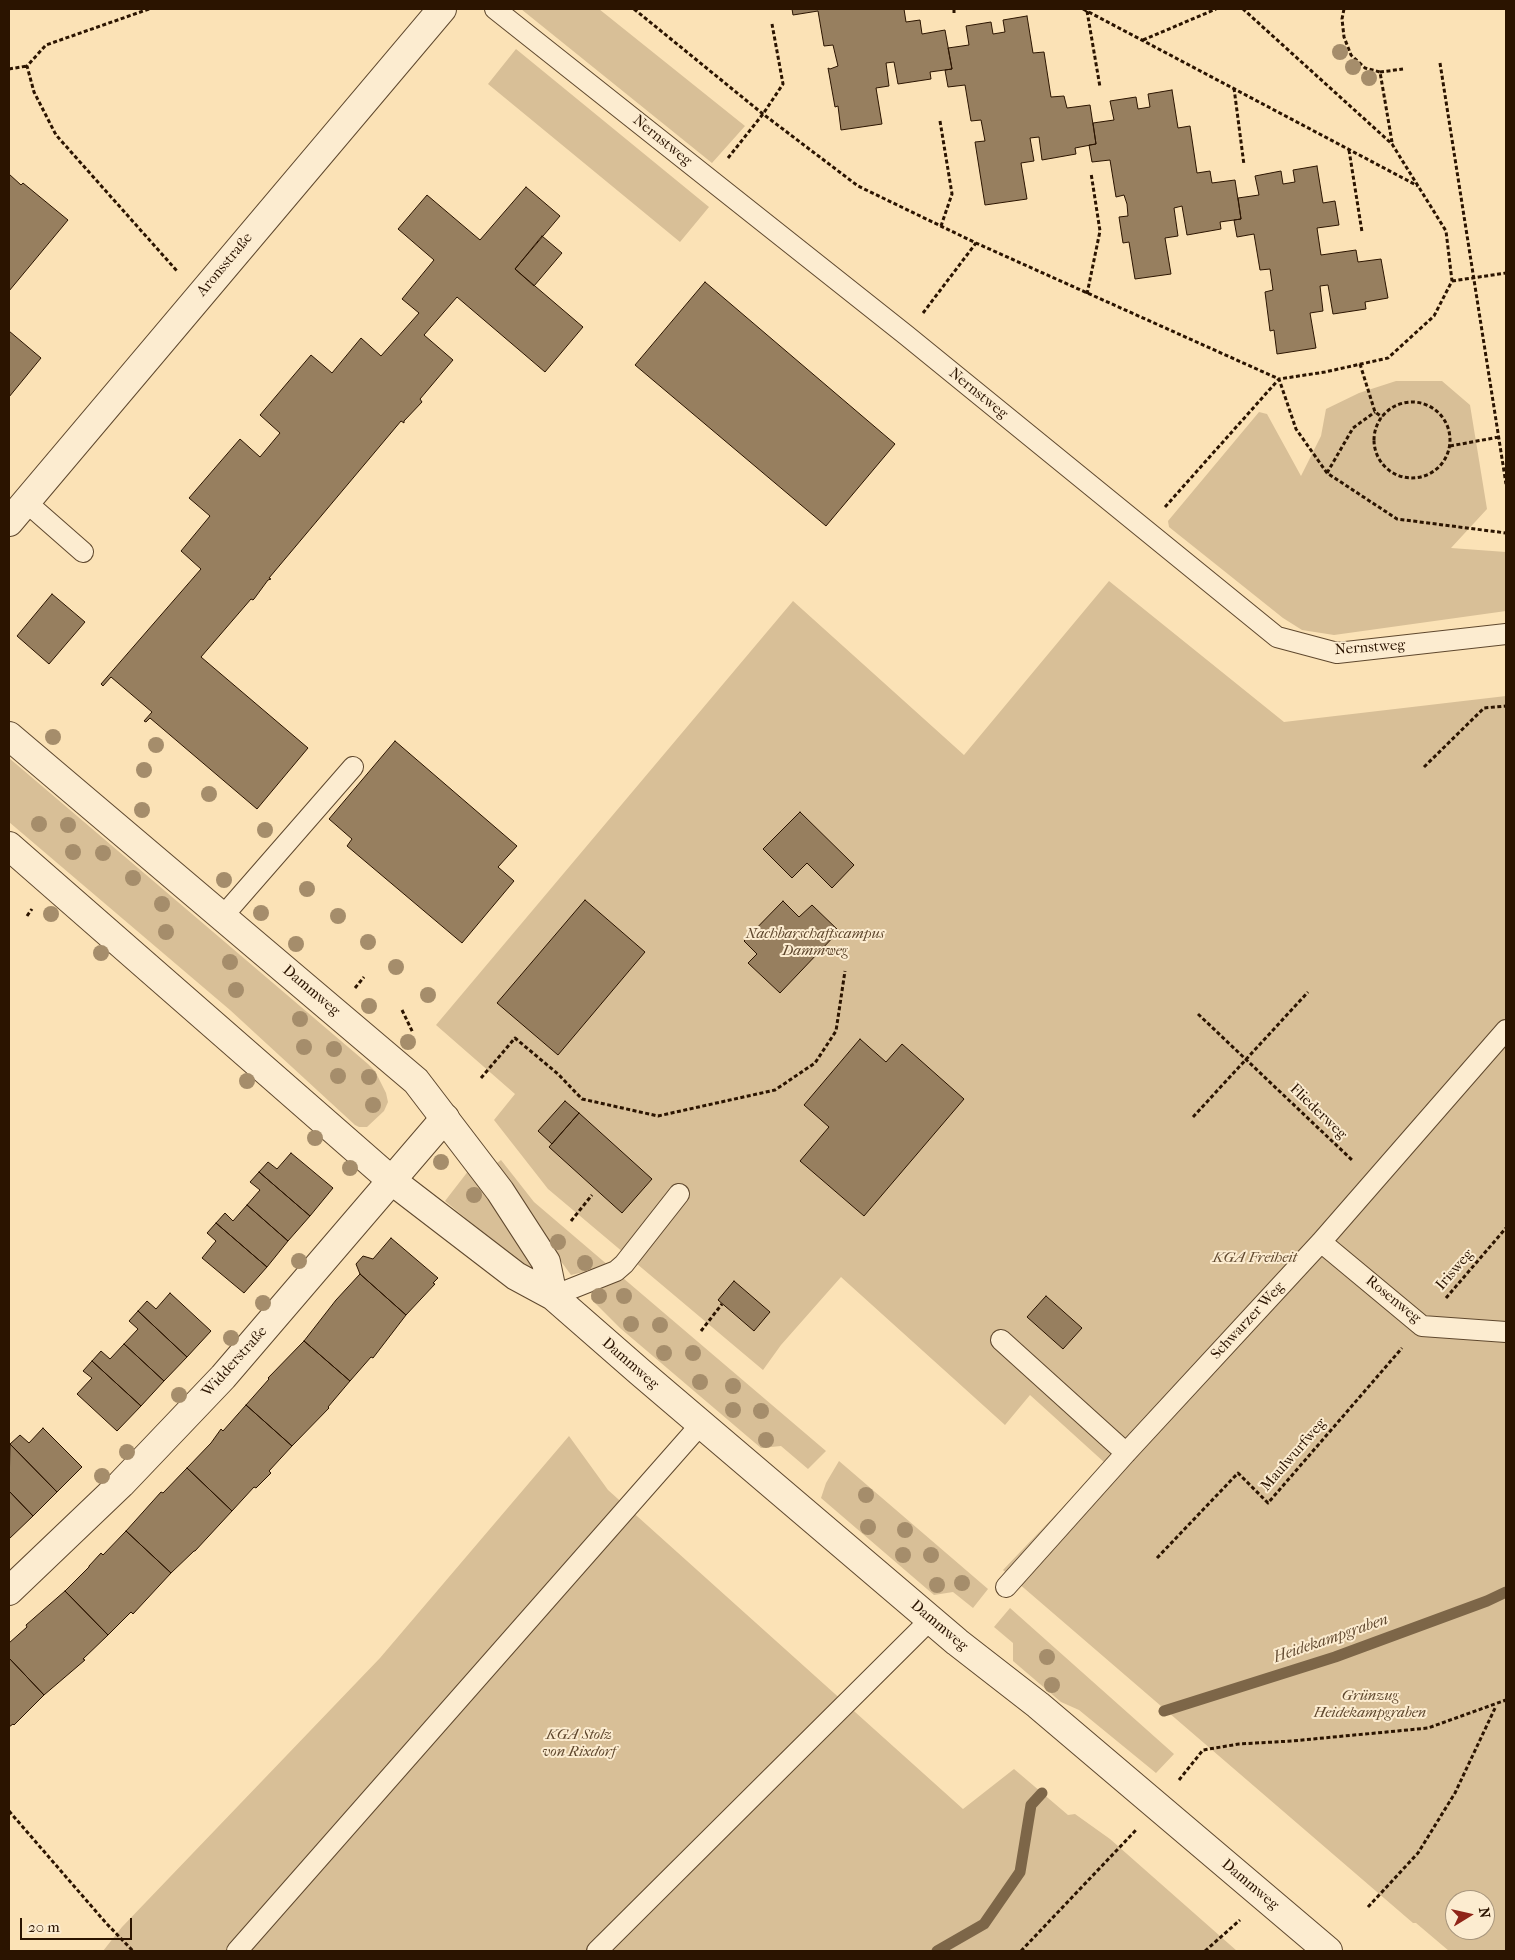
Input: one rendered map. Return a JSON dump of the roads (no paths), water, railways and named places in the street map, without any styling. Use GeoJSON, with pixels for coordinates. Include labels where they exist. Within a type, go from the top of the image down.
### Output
{"type":"FeatureCollection","features":[{"type":"Feature","properties":{"kind":"street","name":"Aronsstraße"},"geometry":{"type":"LineString","coordinates":[[17,512],[442,9]]}},
{"type":"Feature","properties":{"kind":"street","name":"Dammweg"},"geometry":{"type":"LineString","coordinates":[[9,736],[416,1081],[500,1192],[546,1262],[553,1296]]}},
{"type":"Feature","properties":{"kind":"street","name":"Dammweg"},"geometry":{"type":"LineString","coordinates":[[9,846],[391,1180],[516,1276],[553,1296],[957,1642],[1038,1705],[1328,1951]]}},
{"type":"Feature","properties":{"kind":"street","name":"Widderstraße"},"geometry":{"type":"LineString","coordinates":[[9,1591],[121,1484],[223,1377],[445,1118]]}},
{"type":"Feature","properties":{"kind":"lane","name":"Nernstweg"},"geometry":{"type":"LineString","coordinates":[[496,9],[906,335],[1276,637],[1336,653],[1506,634]]}},
{"type":"Feature","properties":{"kind":"lane"},"geometry":{"type":"LineString","coordinates":[[17,512],[83,552]]}},
{"type":"Feature","properties":{"kind":"lane"},"geometry":{"type":"LineString","coordinates":[[223,916],[353,767]]}},
{"type":"Feature","properties":{"kind":"lane","name":"Schwarzer Weg"},"geometry":{"type":"LineString","coordinates":[[1006,1587],[1126,1453],[1321,1242],[1506,1030]]}},
{"type":"Feature","properties":{"kind":"lane"},"geometry":{"type":"LineString","coordinates":[[553,1296],[616,1272],[680,1194]]}},
{"type":"Feature","properties":{"kind":"lane","name":"Rosenweg"},"geometry":{"type":"LineString","coordinates":[[1321,1242],[1422,1326],[1506,1332]]}},
{"type":"Feature","properties":{"kind":"lane"},"geometry":{"type":"LineString","coordinates":[[1001,1340],[1126,1453]]}},
{"type":"Feature","properties":{"kind":"lane"},"geometry":{"type":"LineString","coordinates":[[237,1951],[701,1424]]}},
{"type":"Feature","properties":{"kind":"lane"},"geometry":{"type":"LineString","coordinates":[[597,1951],[931,1618]]}},
{"type":"Feature","properties":{"kind":"waterway","name":"Heidekampgraben"},"geometry":{"type":"LineString","coordinates":[[1164,1711],[1335,1657],[1487,1601],[1506,1592]]}},
{"type":"Feature","properties":{"kind":"waterway","name":"Heidekampgraben"},"geometry":{"type":"LineString","coordinates":[[937,1951],[984,1924],[1020,1872],[1031,1805],[1042,1793]]}},
{"type":"Feature","properties":{"kind":"park label","name":"Nachbarschaftscampus Dammweg"},"geometry":{"type":"Point","coordinates":[815,942]}},
{"type":"Feature","properties":{"kind":"park label","name":"KGA Freiheit"},"geometry":{"type":"Point","coordinates":[1255,1258]}},
{"type":"Feature","properties":{"kind":"park label","name":"Grünzug Heidekampgraben"},"geometry":{"type":"Point","coordinates":[1370,1704]}},
{"type":"Feature","properties":{"kind":"park label","name":"KGA Stolz von Rixdorf"},"geometry":{"type":"Point","coordinates":[579,1744]}}]}
